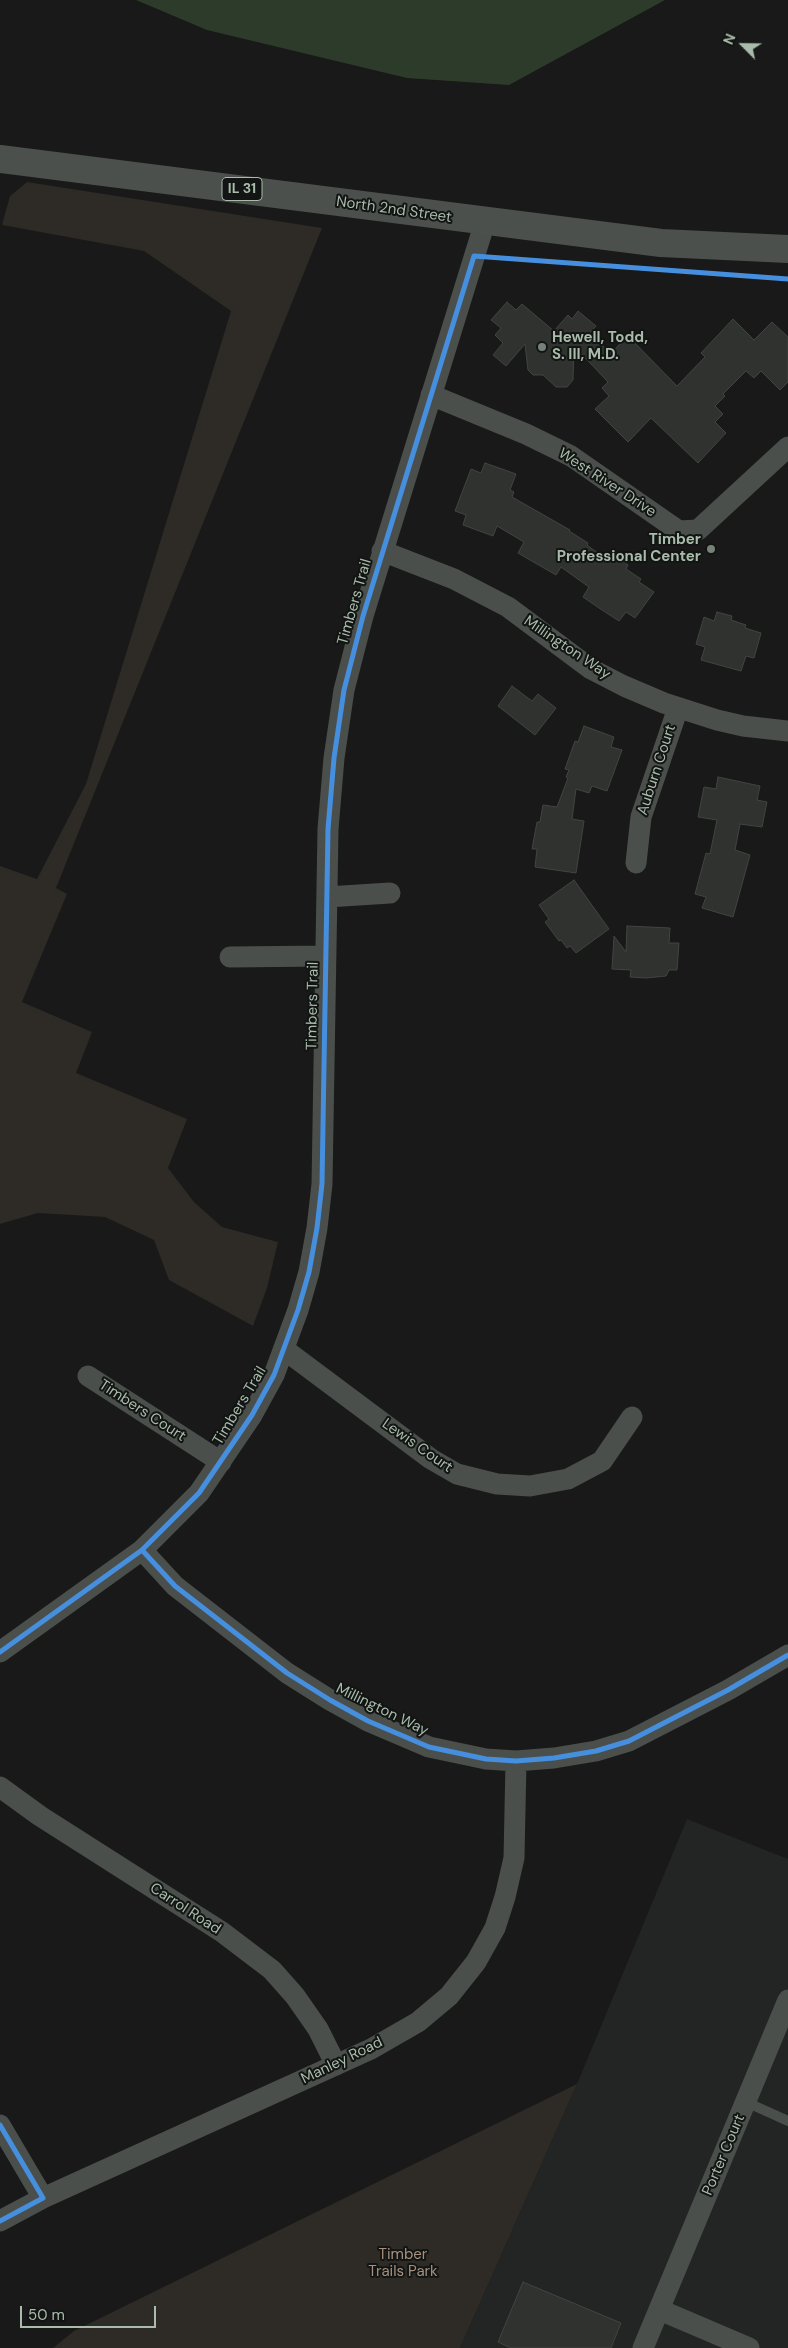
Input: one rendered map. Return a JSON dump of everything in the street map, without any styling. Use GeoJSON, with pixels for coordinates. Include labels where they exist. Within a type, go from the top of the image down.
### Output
{"type":"FeatureCollection","features":[{"type":"Feature","properties":{"kind":"main road","name":"North 2nd Street"},"geometry":{"type":"LineString","coordinates":[[0,159],[660,243],[788,249]]}},
{"type":"Feature","properties":{"kind":"street","name":"Timbers Trail"},"geometry":{"type":"LineString","coordinates":[[0,1652],[142,1550],[199,1493],[252,1415],[285,1350],[309,1272],[322,1184],[328,829],[333,766],[344,690],[382,551],[484,222]]}},
{"type":"Feature","properties":{"kind":"street","name":"West River Drive"},"geometry":{"type":"LineString","coordinates":[[431,395],[526,434],[571,456],[679,531],[698,530],[788,447]]}},
{"type":"Feature","properties":{"kind":"street","name":"Millington Way"},"geometry":{"type":"LineString","coordinates":[[382,551],[482,593],[508,607],[591,669],[624,686],[678,708],[743,726],[774,732],[788,731]]}},
{"type":"Feature","properties":{"kind":"street","name":"Auburn Court"},"geometry":{"type":"LineString","coordinates":[[636,863],[641,817],[678,708]]}},
{"type":"Feature","properties":{"kind":"street"},"geometry":{"type":"LineString","coordinates":[[327,897],[390,893]]}},
{"type":"Feature","properties":{"kind":"street"},"geometry":{"type":"LineString","coordinates":[[230,957],[326,956]]}},
{"type":"Feature","properties":{"kind":"street","name":"Lewis Court"},"geometry":{"type":"LineString","coordinates":[[285,1350],[431,1458],[457,1474],[496,1484],[530,1486],[568,1479],[602,1461],[632,1417]]}},
{"type":"Feature","properties":{"kind":"street","name":"Timbers Court"},"geometry":{"type":"LineString","coordinates":[[88,1376],[221,1462]]}},
{"type":"Feature","properties":{"kind":"street","name":"Millington Way"},"geometry":{"type":"LineString","coordinates":[[142,1550],[175,1586],[287,1673],[368,1721],[428,1747],[486,1759],[516,1761],[554,1758],[596,1752],[629,1741],[728,1690],[788,1655]]}},
{"type":"Feature","properties":{"kind":"street","name":"Manley Road"},"geometry":{"type":"LineString","coordinates":[[0,2221],[43,2198],[371,2049],[418,2022],[449,1996],[476,1962],[495,1928],[505,1897],[514,1858],[516,1761]]}},
{"type":"Feature","properties":{"kind":"street","name":"Carrol Road"},"geometry":{"type":"LineString","coordinates":[[0,1788],[40,1816],[222,1932],[272,1970],[295,1996],[318,2029],[336,2065]]}},
{"type":"Feature","properties":{"kind":"street","name":"Porter Court"},"geometry":{"type":"LineString","coordinates":[[643,2348],[788,2000]]}},
{"type":"Feature","properties":{"kind":"street"},"geometry":{"type":"LineString","coordinates":[[0,2125],[43,2198]]}},
{"type":"Feature","properties":{"kind":"street"},"geometry":{"type":"LineString","coordinates":[[660,2310],[750,2348]]}},
{"type":"Feature","properties":{"kind":"lane"},"geometry":{"type":"LineString","coordinates":[[746,2102],[788,2121]]}},
{"type":"Feature","properties":{"kind":"shaded area"},"geometry":{"type":"Polygon","coordinates":[[[136,0],[665,0],[509,85],[407,78],[207,30],[136,0]]]}},
{"type":"Feature","properties":{"kind":"shaded area"},"geometry":{"type":"Polygon","coordinates":[[[687,1819],[788,1859],[788,2348],[460,2348],[577,2084],[687,1819]]]}},
{"type":"Feature","properties":{"kind":"green space"},"geometry":{"type":"Polygon","coordinates":[[[27,182],[322,228],[56,888],[67,894],[22,1002],[92,1032],[76,1073],[187,1119],[168,1168],[194,1202],[222,1227],[278,1242],[267,1288],[253,1326],[169,1280],[154,1240],[105,1217],[38,1213],[0,1224],[0,866],[37,879],[86,784],[231,311],[144,251],[2,225],[10,196],[27,182]]]}},
{"type":"Feature","properties":{"kind":"green space","name":"Timber Trails Park"},"geometry":{"type":"Polygon","coordinates":[[[577,2084],[460,2348],[53,2348],[74,2331],[577,2084]]]}},
{"type":"Feature","properties":{"kind":"building"},"geometry":{"type":"Polygon","coordinates":[[[507,302],[516,310],[522,304],[554,331],[568,315],[572,319],[578,311],[596,326],[589,334],[611,353],[628,336],[677,386],[705,357],[701,353],[733,319],[754,340],[772,322],[788,337],[788,382],[780,390],[761,371],[754,378],[746,371],[723,394],[725,396],[715,406],[723,414],[715,422],[726,433],[698,463],[651,418],[628,442],[595,409],[609,396],[602,388],[608,382],[574,346],[573,380],[567,387],[556,387],[543,375],[533,375],[528,370],[525,344],[506,366],[493,355],[503,343],[495,335],[501,328],[491,320],[507,302]]]}},
{"type":"Feature","properties":{"kind":"building"},"geometry":{"type":"Polygon","coordinates":[[[485,463],[516,474],[510,490],[514,492],[512,497],[570,530],[611,563],[615,556],[628,565],[626,569],[641,579],[639,582],[654,592],[635,618],[626,612],[619,621],[599,608],[583,597],[589,587],[561,567],[556,575],[518,553],[524,542],[497,526],[493,536],[463,525],[466,515],[455,511],[471,469],[481,473],[485,463]]]}},
{"type":"Feature","properties":{"kind":"building"},"geometry":{"type":"Polygon","coordinates":[[[717,612],[732,616],[731,620],[746,625],[745,628],[761,633],[754,658],[746,656],[741,671],[701,660],[705,647],[696,644],[704,617],[714,621],[717,612]]]}},
{"type":"Feature","properties":{"kind":"building"},"geometry":{"type":"Polygon","coordinates":[[[512,686],[532,701],[538,694],[556,708],[535,735],[498,706],[512,686]]]}},
{"type":"Feature","properties":{"kind":"building"},"geometry":{"type":"Polygon","coordinates":[[[584,726],[614,737],[611,747],[622,750],[607,791],[592,786],[589,793],[576,789],[572,819],[584,821],[576,873],[535,867],[537,849],[532,849],[537,822],[540,822],[543,805],[557,807],[568,778],[566,777],[569,770],[565,769],[575,741],[578,742],[584,726]]]}},
{"type":"Feature","properties":{"kind":"building"},"geometry":{"type":"Polygon","coordinates":[[[718,777],[760,786],[757,800],[767,802],[762,827],[740,824],[735,850],[750,855],[733,917],[702,908],[706,897],[695,894],[706,853],[710,854],[717,820],[698,817],[704,787],[716,789],[718,777]]]}},
{"type":"Feature","properties":{"kind":"building"},"geometry":{"type":"Polygon","coordinates":[[[574,880],[609,929],[576,953],[570,946],[567,948],[561,940],[559,941],[545,922],[549,919],[539,905],[574,880]]]}},
{"type":"Feature","properties":{"kind":"building"},"geometry":{"type":"Polygon","coordinates":[[[627,926],[670,928],[669,943],[679,943],[677,970],[669,970],[666,976],[646,978],[630,977],[631,970],[612,969],[614,936],[626,952],[627,926]]]}},
{"type":"Feature","properties":{"kind":"building"},"geometry":{"type":"Polygon","coordinates":[[[523,2282],[621,2323],[611,2348],[511,2348],[498,2342],[523,2282]]]}},
{"type":"Feature","properties":{"kind":"cycle path"},"geometry":{"type":"LineString","coordinates":[[0,1652],[142,1550],[199,1493],[252,1415],[274,1375],[298,1310],[309,1272],[322,1184],[328,829],[334,758],[344,690],[363,616],[474,256],[788,279]]}},
{"type":"Feature","properties":{"kind":"cycle path"},"geometry":{"type":"LineString","coordinates":[[142,1550],[175,1586],[287,1673],[330,1700],[368,1721],[429,1747],[486,1759],[516,1761],[554,1758],[596,1751],[629,1741],[728,1690],[788,1655]]}},
{"type":"Feature","properties":{"kind":"cycle path"},"geometry":{"type":"LineString","coordinates":[[0,2125],[43,2198],[0,2221]]}},
{"type":"Feature","properties":{"kind":"place","name":"Hewell, Todd, S. III, M.D."},"geometry":{"type":"Point","coordinates":[542,347]}},
{"type":"Feature","properties":{"kind":"place","name":"Timber Professional Center"},"geometry":{"type":"Point","coordinates":[711,549]}}]}
